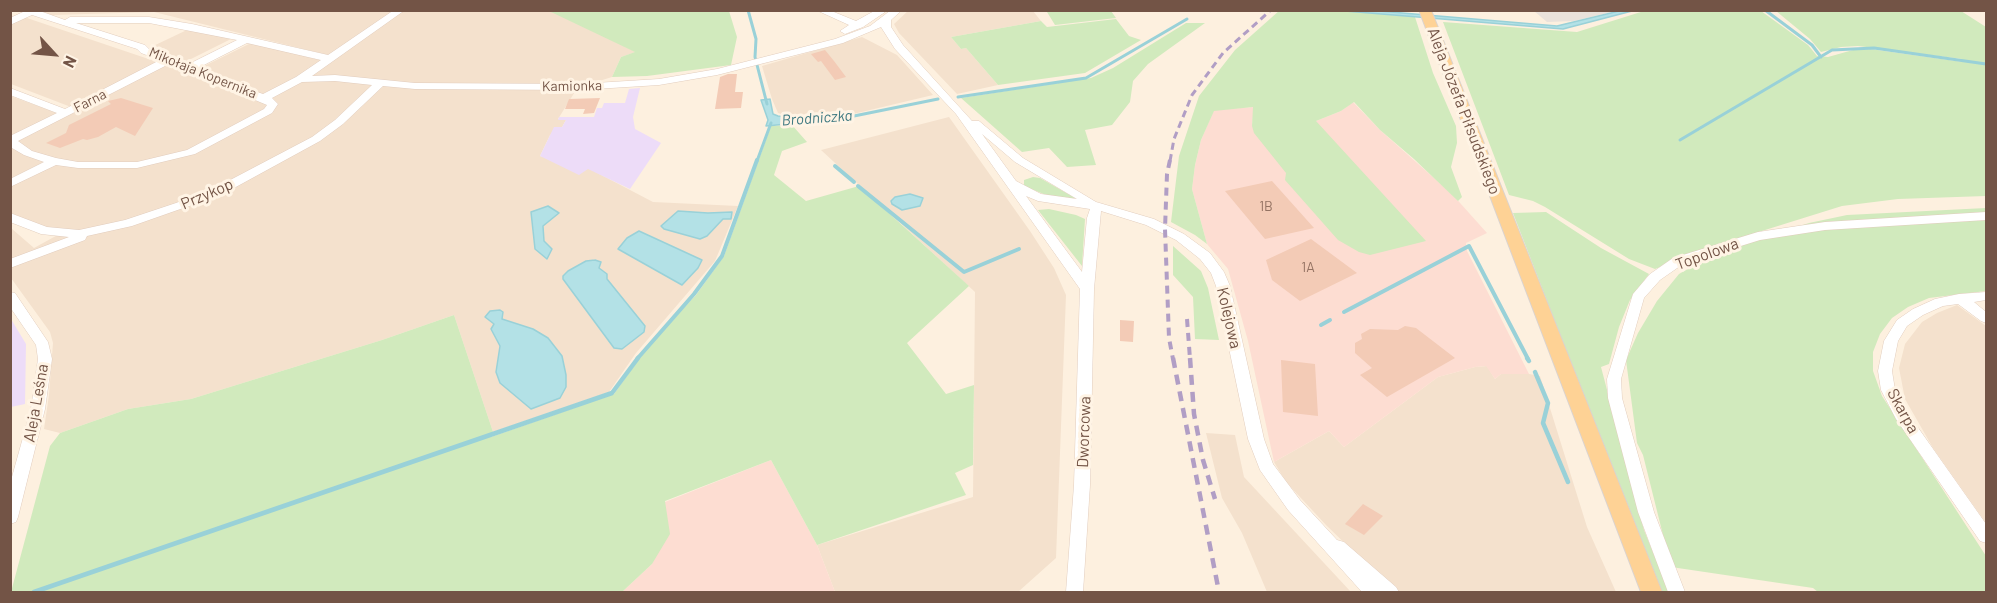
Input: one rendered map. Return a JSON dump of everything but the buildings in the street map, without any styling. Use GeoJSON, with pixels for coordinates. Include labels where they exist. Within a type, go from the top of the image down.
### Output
{"type":"FeatureCollection","features":[{"type":"Feature","properties":{"kind":"main road","name":"Aleja Józefa Piłsudskiego"},"geometry":{"type":"LineString","coordinates":[[1425,10],[1652,592]]}},
{"type":"Feature","properties":{"kind":"street"},"geometry":{"type":"LineString","coordinates":[[149,20],[167,10]]}},
{"type":"Feature","properties":{"kind":"street"},"geometry":{"type":"LineString","coordinates":[[335,78],[330,69],[331,56],[401,10]]}},
{"type":"Feature","properties":{"kind":"street"},"geometry":{"type":"LineString","coordinates":[[820,10],[857,30]]}},
{"type":"Feature","properties":{"kind":"street"},"geometry":{"type":"LineString","coordinates":[[898,10],[880,24],[960,111],[1019,160],[1097,206]]}},
{"type":"Feature","properties":{"kind":"street"},"geometry":{"type":"LineString","coordinates":[[10,22],[28,11],[44,18],[149,20],[187,26],[331,59]]}},
{"type":"Feature","properties":{"kind":"street","name":"Mikołaja Kopernika"},"geometry":{"type":"LineString","coordinates":[[44,18],[142,48],[216,81],[264,98]]}},
{"type":"Feature","properties":{"kind":"street","name":"Kamionka"},"geometry":{"type":"LineString","coordinates":[[807,49],[880,24]]}},
{"type":"Feature","properties":{"kind":"street","name":"Kamionka"},"geometry":{"type":"LineString","coordinates":[[300,79],[335,78],[415,86],[579,87],[659,82],[746,66],[846,38],[857,30],[880,24]]}},
{"type":"Feature","properties":{"kind":"street"},"geometry":{"type":"LineString","coordinates":[[190,68],[247,39]]}},
{"type":"Feature","properties":{"kind":"street"},"geometry":{"type":"LineString","coordinates":[[11,140],[16,147],[28,153],[78,165],[137,165],[191,152],[268,111],[273,104],[264,98],[331,59]]}},
{"type":"Feature","properties":{"kind":"street","name":"Farna"},"geometry":{"type":"LineString","coordinates":[[11,140],[169,60]]}},
{"type":"Feature","properties":{"kind":"street","name":"Przykop"},"geometry":{"type":"LineString","coordinates":[[10,217],[56,233],[94,232],[180,206],[219,191],[277,161],[329,130],[379,84]]}},
{"type":"Feature","properties":{"kind":"street"},"geometry":{"type":"LineString","coordinates":[[10,91],[67,113]]}},
{"type":"Feature","properties":{"kind":"street"},"geometry":{"type":"LineString","coordinates":[[960,111],[1087,289]]}},
{"type":"Feature","properties":{"kind":"street"},"geometry":{"type":"LineString","coordinates":[[10,184],[54,161]]}},
{"type":"Feature","properties":{"kind":"street"},"geometry":{"type":"LineString","coordinates":[[1012,183],[1023,175],[1043,175]]}},
{"type":"Feature","properties":{"kind":"street","name":"Kolejowa"},"geometry":{"type":"LineString","coordinates":[[1012,183],[1038,197],[1097,206],[1136,217],[1174,234],[1205,256],[1217,272],[1223,286],[1256,439],[1266,466],[1278,485],[1323,534],[1347,566],[1383,592]]}},
{"type":"Feature","properties":{"kind":"street","name":"Dworcowa"},"geometry":{"type":"LineString","coordinates":[[1074,592],[1082,485],[1087,289],[1093,218],[1097,206]]}},
{"type":"Feature","properties":{"kind":"street","name":"Topolowa"},"geometry":{"type":"LineString","coordinates":[[1676,592],[1646,512],[1616,398],[1614,379],[1638,297],[1655,278],[1678,261],[1758,236],[1826,226],[1986,216]]}},
{"type":"Feature","properties":{"kind":"street"},"geometry":{"type":"LineString","coordinates":[[10,264],[94,232]]}},
{"type":"Feature","properties":{"kind":"street","name":"Aleja Leśna"},"geometry":{"type":"LineString","coordinates":[[10,296],[44,345],[45,359],[38,409],[10,517]]}},
{"type":"Feature","properties":{"kind":"street","name":"Skarpa"},"geometry":{"type":"LineString","coordinates":[[1986,296],[1940,302],[1918,312],[1902,323],[1891,341],[1885,371],[1888,390],[1901,415],[1986,536]]}},
{"type":"Feature","properties":{"kind":"street"},"geometry":{"type":"LineString","coordinates":[[1959,298],[1986,318]]}},
{"type":"Feature","properties":{"kind":"street","name":"Dworcowa"},"geometry":{"type":"LineString","coordinates":[[1064,592],[1075,574]]}},
{"type":"Feature","properties":{"kind":"shaded area"},"geometry":{"type":"Polygon","coordinates":[[[909,10],[1033,11],[1041,21],[951,37],[961,49],[966,48],[998,85],[957,94],[899,33],[894,24],[909,10]]]}},
{"type":"Feature","properties":{"kind":"shaded area"},"geometry":{"type":"Polygon","coordinates":[[[36,11],[552,11],[636,52],[621,57],[612,77],[596,82],[581,82],[558,119],[566,120],[562,127],[550,135],[540,156],[588,168],[653,202],[738,206],[715,261],[636,353],[609,392],[493,432],[454,315],[382,340],[191,399],[128,409],[60,433],[44,429],[53,343],[50,332],[11,278],[11,228],[34,248],[63,232],[46,229],[11,213],[10,96],[60,114],[71,107],[11,84],[11,23],[24,17],[190,73],[251,43],[320,60],[328,55],[154,12],[52,15],[36,11]]]}},
{"type":"Feature","properties":{"kind":"shaded area"},"geometry":{"type":"Polygon","coordinates":[[[1534,11],[1616,11],[1574,21],[1547,22],[1534,11]]]}},
{"type":"Feature","properties":{"kind":"shaded area"},"geometry":{"type":"Polygon","coordinates":[[[189,29],[231,39],[187,61],[149,48],[189,29]]]}},
{"type":"Feature","properties":{"kind":"shaded area"},"geometry":{"type":"Polygon","coordinates":[[[862,37],[897,55],[933,95],[849,115],[790,117],[778,113],[762,66],[862,37]]]}},
{"type":"Feature","properties":{"kind":"shaded area"},"geometry":{"type":"Polygon","coordinates":[[[640,88],[633,117],[635,129],[661,143],[630,189],[588,169],[579,175],[540,156],[554,127],[562,127],[566,120],[558,120],[559,117],[594,117],[597,108],[602,108],[604,103],[625,103],[629,89],[640,88]]]}},
{"type":"Feature","properties":{"kind":"shaded area"},"geometry":{"type":"Polygon","coordinates":[[[1353,102],[1380,130],[1452,194],[1487,233],[1466,243],[1467,251],[1529,374],[1501,374],[1495,379],[1486,366],[1438,377],[1344,447],[1329,431],[1274,462],[1248,341],[1228,269],[1207,244],[1192,189],[1195,165],[1201,140],[1214,110],[1254,107],[1252,126],[1316,121],[1341,111],[1353,102]]]}},
{"type":"Feature","properties":{"kind":"shaded area"},"geometry":{"type":"Polygon","coordinates":[[[949,117],[1030,231],[1054,268],[1066,295],[1056,558],[1018,592],[835,592],[817,545],[973,497],[975,292],[821,150],[949,117]]]}},
{"type":"Feature","properties":{"kind":"shaded area"},"geometry":{"type":"Polygon","coordinates":[[[1957,305],[1986,326],[1986,523],[1933,448],[1905,399],[1899,368],[1905,344],[1922,322],[1957,305]]]}},
{"type":"Feature","properties":{"kind":"shaded area"},"geometry":{"type":"Polygon","coordinates":[[[11,319],[26,344],[25,404],[11,407],[11,319]]]}},
{"type":"Feature","properties":{"kind":"shaded area"},"geometry":{"type":"Polygon","coordinates":[[[1487,366],[1495,379],[1501,374],[1540,376],[1587,527],[1616,592],[1395,592],[1326,525],[1286,482],[1274,462],[1329,431],[1344,447],[1438,377],[1487,366]]]}},
{"type":"Feature","properties":{"kind":"shaded area"},"geometry":{"type":"Polygon","coordinates":[[[1206,433],[1235,435],[1244,477],[1351,592],[1267,592],[1242,533],[1222,498],[1206,433]]]}},
{"type":"Feature","properties":{"kind":"shaded area"},"geometry":{"type":"Polygon","coordinates":[[[771,460],[817,545],[835,592],[622,592],[652,564],[665,502],[771,460]]]}},
{"type":"Feature","properties":{"kind":"green space"},"geometry":{"type":"Polygon","coordinates":[[[1057,10],[1111,11],[1116,18],[1055,25],[1047,12],[1057,10]]]}},
{"type":"Feature","properties":{"kind":"green space"},"geometry":{"type":"Polygon","coordinates":[[[1280,10],[1345,11],[1415,17],[1433,73],[1456,126],[1457,143],[1451,167],[1462,197],[1458,201],[1380,130],[1354,102],[1341,111],[1316,121],[1426,241],[1370,255],[1359,252],[1338,240],[1285,180],[1286,173],[1254,133],[1253,107],[1214,111],[1201,140],[1192,189],[1207,244],[1171,222],[1179,156],[1199,96],[1235,50],[1280,10]]]}},
{"type":"Feature","properties":{"kind":"green space"},"geometry":{"type":"Polygon","coordinates":[[[729,11],[737,37],[731,65],[647,76],[612,77],[621,57],[635,52],[551,12],[729,11]]]}},
{"type":"Feature","properties":{"kind":"green space"},"geometry":{"type":"Polygon","coordinates":[[[1644,11],[1761,11],[1808,45],[1817,56],[1828,57],[1853,50],[1870,49],[1963,62],[1962,59],[1858,46],[1821,52],[1810,39],[1776,11],[1961,11],[1986,27],[1986,196],[1898,199],[1842,206],[1733,240],[1655,269],[1629,259],[1545,207],[1533,201],[1509,195],[1443,22],[1577,32],[1644,11]]]}},
{"type":"Feature","properties":{"kind":"green space"},"geometry":{"type":"Polygon","coordinates":[[[1116,19],[1129,36],[1141,40],[1085,73],[998,85],[966,48],[961,49],[951,37],[1041,21],[1047,27],[1116,19]]]}},
{"type":"Feature","properties":{"kind":"green space"},"geometry":{"type":"Polygon","coordinates":[[[1186,23],[1205,23],[1148,64],[1133,81],[1130,102],[1112,125],[1085,130],[1096,165],[1067,167],[1049,148],[1022,152],[961,98],[1091,78],[1113,68],[1186,23]]]}},
{"type":"Feature","properties":{"kind":"green space"},"geometry":{"type":"Polygon","coordinates":[[[792,125],[807,142],[782,151],[774,175],[806,201],[859,186],[969,286],[907,343],[946,394],[974,385],[973,465],[955,473],[966,495],[817,545],[771,460],[665,501],[670,534],[652,564],[622,592],[11,592],[50,446],[60,433],[128,409],[191,399],[382,340],[454,315],[493,432],[491,437],[614,394],[649,345],[696,295],[724,256],[771,126],[792,125]]]}},
{"type":"Feature","properties":{"kind":"green space"},"geometry":{"type":"Polygon","coordinates":[[[1033,177],[1040,178],[1077,199],[1046,195],[1024,186],[1024,180],[1033,177]]]}},
{"type":"Feature","properties":{"kind":"green space"},"geometry":{"type":"Polygon","coordinates":[[[1986,208],[1986,291],[1929,298],[1908,307],[1892,318],[1880,334],[1873,352],[1873,371],[1882,396],[1986,556],[1986,592],[1818,592],[1813,588],[1671,567],[1643,455],[1637,443],[1626,360],[1638,333],[1657,301],[1679,274],[1714,254],[1809,223],[1847,215],[1986,208]]]}},
{"type":"Feature","properties":{"kind":"green space"},"geometry":{"type":"Polygon","coordinates":[[[1049,209],[1085,219],[1082,266],[1038,210],[1049,209]]]}},
{"type":"Feature","properties":{"kind":"green space"},"geometry":{"type":"Polygon","coordinates":[[[1546,212],[1601,248],[1649,274],[1630,300],[1619,327],[1609,364],[1601,367],[1644,530],[1669,592],[1662,592],[1633,523],[1513,213],[1546,212]]]}},
{"type":"Feature","properties":{"kind":"green space"},"geometry":{"type":"Polygon","coordinates":[[[1173,246],[1201,271],[1208,288],[1219,340],[1195,339],[1193,297],[1173,275],[1173,246]]]}},
{"type":"Feature","properties":{"kind":"water"},"geometry":{"type":"Polygon","coordinates":[[[1345,11],[1379,11],[1557,26],[1619,11],[1632,11],[1563,29],[1345,11]]]}},
{"type":"Feature","properties":{"kind":"water"},"geometry":{"type":"Polygon","coordinates":[[[770,99],[773,114],[778,116],[794,118],[830,115],[829,120],[766,126],[768,120],[761,100],[770,99]]]}},
{"type":"Feature","properties":{"kind":"water"},"geometry":{"type":"Polygon","coordinates":[[[910,194],[923,198],[920,206],[902,210],[892,204],[891,201],[895,197],[910,194]]]}},
{"type":"Feature","properties":{"kind":"water"},"geometry":{"type":"Polygon","coordinates":[[[548,206],[559,213],[543,226],[544,241],[552,249],[547,259],[535,249],[531,212],[548,206]]]}},
{"type":"Feature","properties":{"kind":"water"},"geometry":{"type":"Polygon","coordinates":[[[678,211],[732,212],[731,219],[723,219],[707,236],[700,239],[664,229],[661,226],[678,211]]]}},
{"type":"Feature","properties":{"kind":"water"},"geometry":{"type":"Polygon","coordinates":[[[639,231],[702,260],[698,268],[682,285],[618,249],[627,238],[639,231]]]}},
{"type":"Feature","properties":{"kind":"water"},"geometry":{"type":"Polygon","coordinates":[[[586,261],[601,262],[599,268],[607,274],[607,279],[645,326],[644,332],[622,349],[614,348],[563,279],[568,271],[586,261]]]}},
{"type":"Feature","properties":{"kind":"water"},"geometry":{"type":"Polygon","coordinates":[[[490,311],[503,312],[502,319],[533,329],[548,338],[562,356],[566,387],[560,398],[531,409],[500,383],[496,372],[500,346],[491,329],[494,324],[485,317],[490,311]]]}},
{"type":"Feature","properties":{"kind":"waterway","name":"Brodniczka"},"geometry":{"type":"LineString","coordinates":[[748,10],[756,39],[755,57],[767,104]]}},
{"type":"Feature","properties":{"kind":"waterway"},"geometry":{"type":"LineString","coordinates":[[1765,10],[1812,45],[1821,57]]}},
{"type":"Feature","properties":{"kind":"waterway","name":"Brodniczka"},"geometry":{"type":"LineString","coordinates":[[958,97],[1086,78],[1187,19]]}},
{"type":"Feature","properties":{"kind":"waterway"},"geometry":{"type":"LineString","coordinates":[[1821,57],[1832,50],[1874,48],[1986,64]]}},
{"type":"Feature","properties":{"kind":"waterway"},"geometry":{"type":"LineString","coordinates":[[1680,140],[1821,57]]}},
{"type":"Feature","properties":{"kind":"waterway","name":"Brodniczka"},"geometry":{"type":"LineString","coordinates":[[827,118],[854,116],[938,99]]}},
{"type":"Feature","properties":{"kind":"waterway"},"geometry":{"type":"LineString","coordinates":[[757,161],[771,123]]}},
{"type":"Feature","properties":{"kind":"waterway"},"geometry":{"type":"LineString","coordinates":[[637,359],[694,294],[722,256],[757,160]]}},
{"type":"Feature","properties":{"kind":"waterway"},"geometry":{"type":"LineString","coordinates":[[835,166],[854,182]]}},
{"type":"Feature","properties":{"kind":"waterway"},"geometry":{"type":"LineString","coordinates":[[858,186],[964,272],[1019,249]]}},
{"type":"Feature","properties":{"kind":"waterway"},"geometry":{"type":"LineString","coordinates":[[1344,312],[1469,246],[1528,359]]}},
{"type":"Feature","properties":{"kind":"waterway"},"geometry":{"type":"LineString","coordinates":[[1321,325],[1330,320]]}},
{"type":"Feature","properties":{"kind":"waterway"},"geometry":{"type":"LineString","coordinates":[[34,592],[612,393],[638,358]]}},
{"type":"Feature","properties":{"kind":"waterway"},"geometry":{"type":"LineString","coordinates":[[1535,372],[1548,403],[1543,423],[1568,482]]}},
{"type":"Feature","properties":{"kind":"railway"},"geometry":{"type":"LineString","coordinates":[[1170,161],[1174,139],[1192,95],[1223,53],[1271,10]]}},
{"type":"Feature","properties":{"kind":"railway"},"geometry":{"type":"LineString","coordinates":[[1170,160],[1167,174],[1165,229],[1169,338],[1173,359]]}},
{"type":"Feature","properties":{"kind":"railway"},"geometry":{"type":"LineString","coordinates":[[1187,319],[1190,359]]}},
{"type":"Feature","properties":{"kind":"railway"},"geometry":{"type":"LineString","coordinates":[[1173,358],[1219,592]]}},
{"type":"Feature","properties":{"kind":"railway"},"geometry":{"type":"LineString","coordinates":[[1190,358],[1194,414],[1203,460],[1215,499]]}}]}
